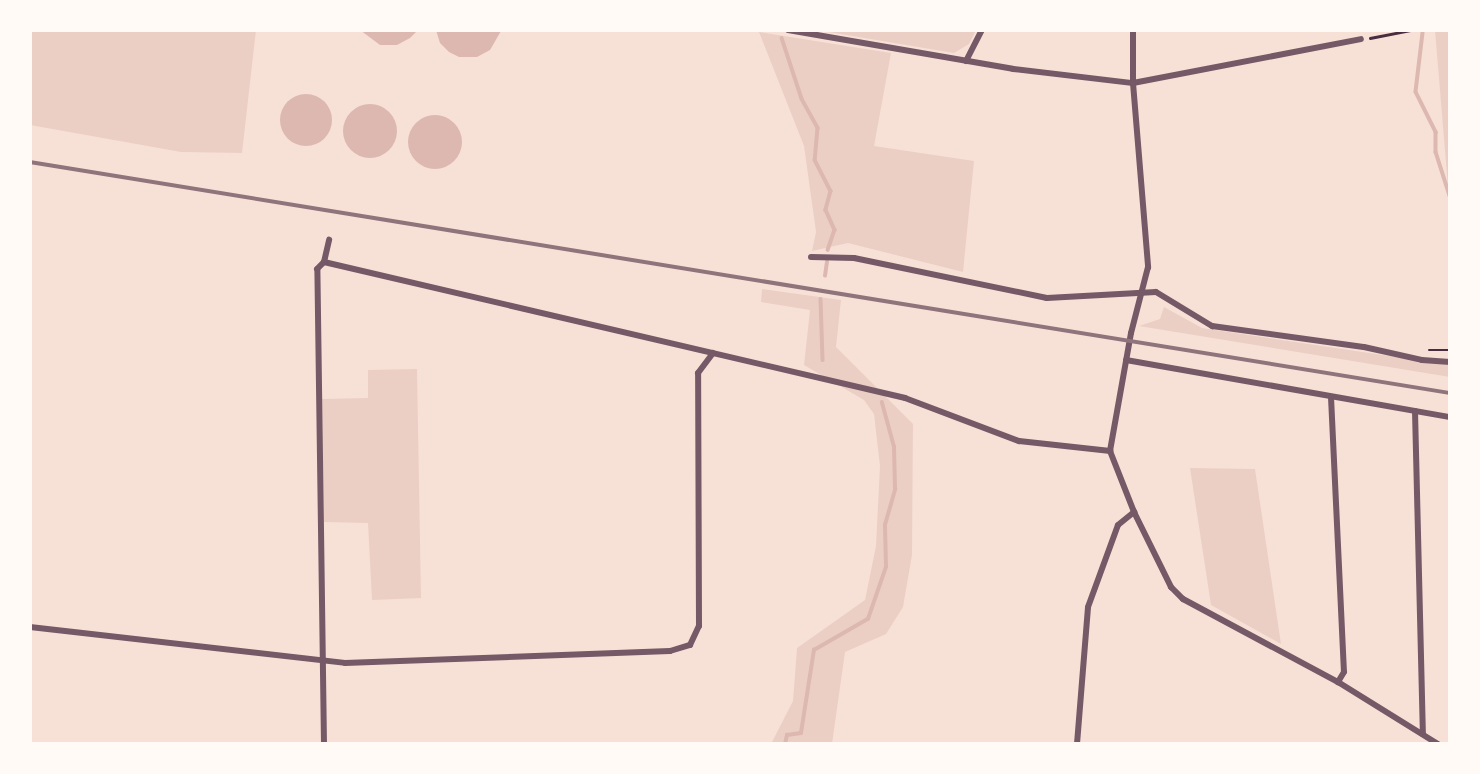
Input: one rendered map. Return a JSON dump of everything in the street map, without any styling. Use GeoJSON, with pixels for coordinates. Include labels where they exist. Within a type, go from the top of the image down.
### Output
{"type":"FeatureCollection","features":[{"type":"Feature","properties":{"kind":"street"},"geometry":{"type":"LineString","coordinates":[[788,30],[966,61],[1133,83],[1361,39]]}},
{"type":"Feature","properties":{"kind":"street"},"geometry":{"type":"LineString","coordinates":[[966,61],[982,30]]}},
{"type":"Feature","properties":{"kind":"street"},"geometry":{"type":"LineString","coordinates":[[1133,30],[1133,83],[1148,267],[1126,360],[1110,452],[1134,512],[1171,587],[1183,599],[1338,682],[1438,744]]}},
{"type":"Feature","properties":{"kind":"street"},"geometry":{"type":"LineString","coordinates":[[324,744],[317,269],[324,262],[329,240]]}},
{"type":"Feature","properties":{"kind":"street"},"geometry":{"type":"LineString","coordinates":[[811,257],[854,258],[1047,298],[1156,292],[1212,326],[1450,362]]}},
{"type":"Feature","properties":{"kind":"street"},"geometry":{"type":"LineString","coordinates":[[324,262],[905,398],[1019,441],[1110,452]]}},
{"type":"Feature","properties":{"kind":"street"},"geometry":{"type":"LineString","coordinates":[[30,627],[345,663],[670,651],[690,645],[699,625],[698,373],[713,353]]}},
{"type":"Feature","properties":{"kind":"street"},"geometry":{"type":"LineString","coordinates":[[1126,360],[1450,417]]}},
{"type":"Feature","properties":{"kind":"street"},"geometry":{"type":"LineString","coordinates":[[1331,397],[1344,672],[1338,682]]}},
{"type":"Feature","properties":{"kind":"street"},"geometry":{"type":"LineString","coordinates":[[1415,411],[1423,734]]}},
{"type":"Feature","properties":{"kind":"street"},"geometry":{"type":"LineString","coordinates":[[1077,744],[1088,607],[1118,525],[1134,512]]}},
{"type":"Feature","properties":{"kind":"path"},"geometry":{"type":"LineString","coordinates":[[1361,39],[1411,30]]}},
{"type":"Feature","properties":{"kind":"shaded area"},"geometry":{"type":"Polygon","coordinates":[[[30,30],[256,30],[242,153],[181,152],[30,125],[30,30]]]}},
{"type":"Feature","properties":{"kind":"shaded area"},"geometry":{"type":"Polygon","coordinates":[[[360,30],[418,30],[397,45],[380,45],[360,30]]]}},
{"type":"Feature","properties":{"kind":"shaded area"},"geometry":{"type":"Polygon","coordinates":[[[436,30],[501,31],[490,50],[477,57],[459,57],[440,43],[436,30]]]}},
{"type":"Feature","properties":{"kind":"shaded area"},"geometry":{"type":"Polygon","coordinates":[[[816,30],[976,30],[969,44],[954,53],[816,30]]]}},
{"type":"Feature","properties":{"kind":"shaded area"},"geometry":{"type":"Polygon","coordinates":[[[1435,30],[1450,30],[1448,187],[1435,30]]]}},
{"type":"Feature","properties":{"kind":"shaded area"},"geometry":{"type":"Polygon","coordinates":[[[759,32],[891,53],[874,146],[974,161],[963,272],[848,243],[812,251],[816,232],[804,146],[759,32]]]}},
{"type":"Feature","properties":{"kind":"shaded area"},"geometry":{"type":"Polygon","coordinates":[[[306,94],[325,101],[332,120],[325,139],[306,146],[287,139],[280,120],[287,101],[306,94]]]}},
{"type":"Feature","properties":{"kind":"shaded area"},"geometry":{"type":"Polygon","coordinates":[[[370,104],[389,112],[397,131],[389,150],[370,158],[351,150],[343,131],[351,112],[370,104]]]}},
{"type":"Feature","properties":{"kind":"shaded area"},"geometry":{"type":"Polygon","coordinates":[[[435,115],[454,123],[462,142],[454,161],[435,169],[416,161],[408,142],[416,123],[435,115]]]}},
{"type":"Feature","properties":{"kind":"shaded area"},"geometry":{"type":"Polygon","coordinates":[[[762,289],[841,300],[836,347],[913,424],[912,555],[903,607],[886,634],[845,652],[832,744],[771,744],[793,701],[797,648],[865,600],[876,546],[880,466],[874,414],[864,400],[804,365],[810,310],[761,302],[762,289]]]}},
{"type":"Feature","properties":{"kind":"shaded area"},"geometry":{"type":"Polygon","coordinates":[[[1164,307],[1202,328],[1450,365],[1450,377],[1139,326],[1160,319],[1164,307]]]}},
{"type":"Feature","properties":{"kind":"shaded area"},"geometry":{"type":"Polygon","coordinates":[[[417,369],[421,598],[372,600],[368,523],[324,522],[322,399],[368,398],[368,370],[417,369]]]}},
{"type":"Feature","properties":{"kind":"shaded area"},"geometry":{"type":"Polygon","coordinates":[[[1190,468],[1255,469],[1281,644],[1211,605],[1190,468]]]}},
{"type":"Feature","properties":{"kind":"waterway"},"geometry":{"type":"LineString","coordinates":[[1423,33],[1416,92],[1436,132],[1436,152],[1450,196]]}},
{"type":"Feature","properties":{"kind":"waterway"},"geometry":{"type":"LineString","coordinates":[[782,38],[802,99],[818,128],[815,160],[831,191],[826,210],[835,230],[828,250]]}},
{"type":"Feature","properties":{"kind":"waterway"},"geometry":{"type":"LineString","coordinates":[[825,276],[827,262]]}},
{"type":"Feature","properties":{"kind":"waterway"},"geometry":{"type":"LineString","coordinates":[[821,299],[823,360]]}},
{"type":"Feature","properties":{"kind":"waterway"},"geometry":{"type":"LineString","coordinates":[[785,744],[787,735],[801,733],[814,650],[868,619],[886,567],[885,525],[895,489],[894,447],[882,403]]}},
{"type":"Feature","properties":{"kind":"railway"},"geometry":{"type":"LineString","coordinates":[[30,162],[1450,393]]}}]}
